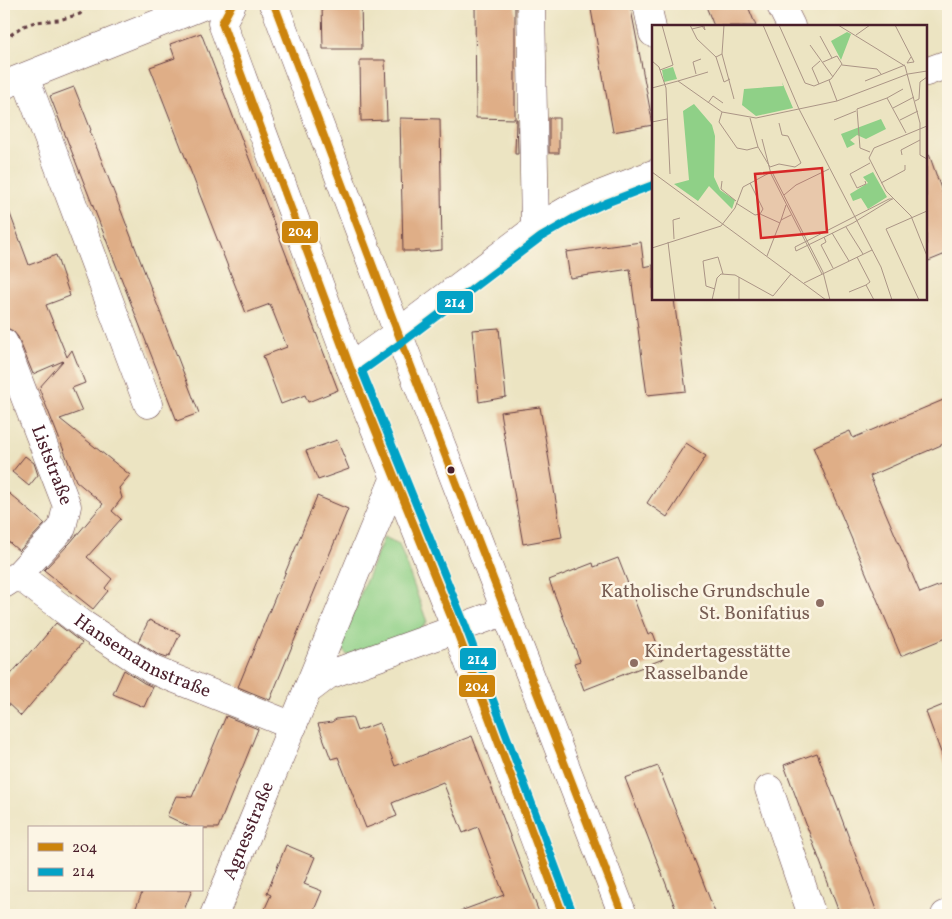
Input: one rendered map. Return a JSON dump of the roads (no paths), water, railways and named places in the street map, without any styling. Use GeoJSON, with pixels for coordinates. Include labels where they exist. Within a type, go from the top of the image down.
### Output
{"type":"FeatureCollection","features":[{"type":"Feature","properties":{"kind":"street"},"geometry":{"type":"LineString","coordinates":[[148,404],[14,81],[207,4]]}},
{"type":"Feature","properties":{"kind":"street"},"geometry":{"type":"LineString","coordinates":[[232,4],[222,23],[350,366],[456,629],[563,915]]}},
{"type":"Feature","properties":{"kind":"street"},"geometry":{"type":"LineString","coordinates":[[273,4],[623,915]]}},
{"type":"Feature","properties":{"kind":"street"},"geometry":{"type":"LineString","coordinates":[[531,4],[535,229]]}},
{"type":"Feature","properties":{"kind":"street"},"geometry":{"type":"LineString","coordinates":[[648,4],[652,27]]}},
{"type":"Feature","properties":{"kind":"street"},"geometry":{"type":"LineString","coordinates":[[780,4],[790,25]]}},
{"type":"Feature","properties":{"kind":"street"},"geometry":{"type":"LineString","coordinates":[[927,72],[948,64]]}},
{"type":"Feature","properties":{"kind":"street"},"geometry":{"type":"LineString","coordinates":[[350,366],[398,333],[535,229],[571,208],[652,174]]}},
{"type":"Feature","properties":{"kind":"street","name":"Liststraße"},"geometry":{"type":"LineString","coordinates":[[4,343],[14,401],[66,506],[62,528],[11,580]]}},
{"type":"Feature","properties":{"kind":"street","name":"Agnesstraße"},"geometry":{"type":"LineString","coordinates":[[214,915],[395,477]]}},
{"type":"Feature","properties":{"kind":"street","name":"Hansemannstraße"},"geometry":{"type":"LineString","coordinates":[[11,580],[153,670],[293,726]]}},
{"type":"Feature","properties":{"kind":"street"},"geometry":{"type":"LineString","coordinates":[[307,691],[328,675],[506,611]]}},
{"type":"Feature","properties":{"kind":"street"},"geometry":{"type":"LineString","coordinates":[[769,789],[812,915]]}},
{"type":"Feature","properties":{"kind":"place","name":"Katholische Grundschule St. Bonifatius"},"geometry":{"type":"Point","coordinates":[820,603]}},
{"type":"Feature","properties":{"kind":"place","name":"Kindertagesstätte Rasselbande"},"geometry":{"type":"Point","coordinates":[634,663]}}]}
